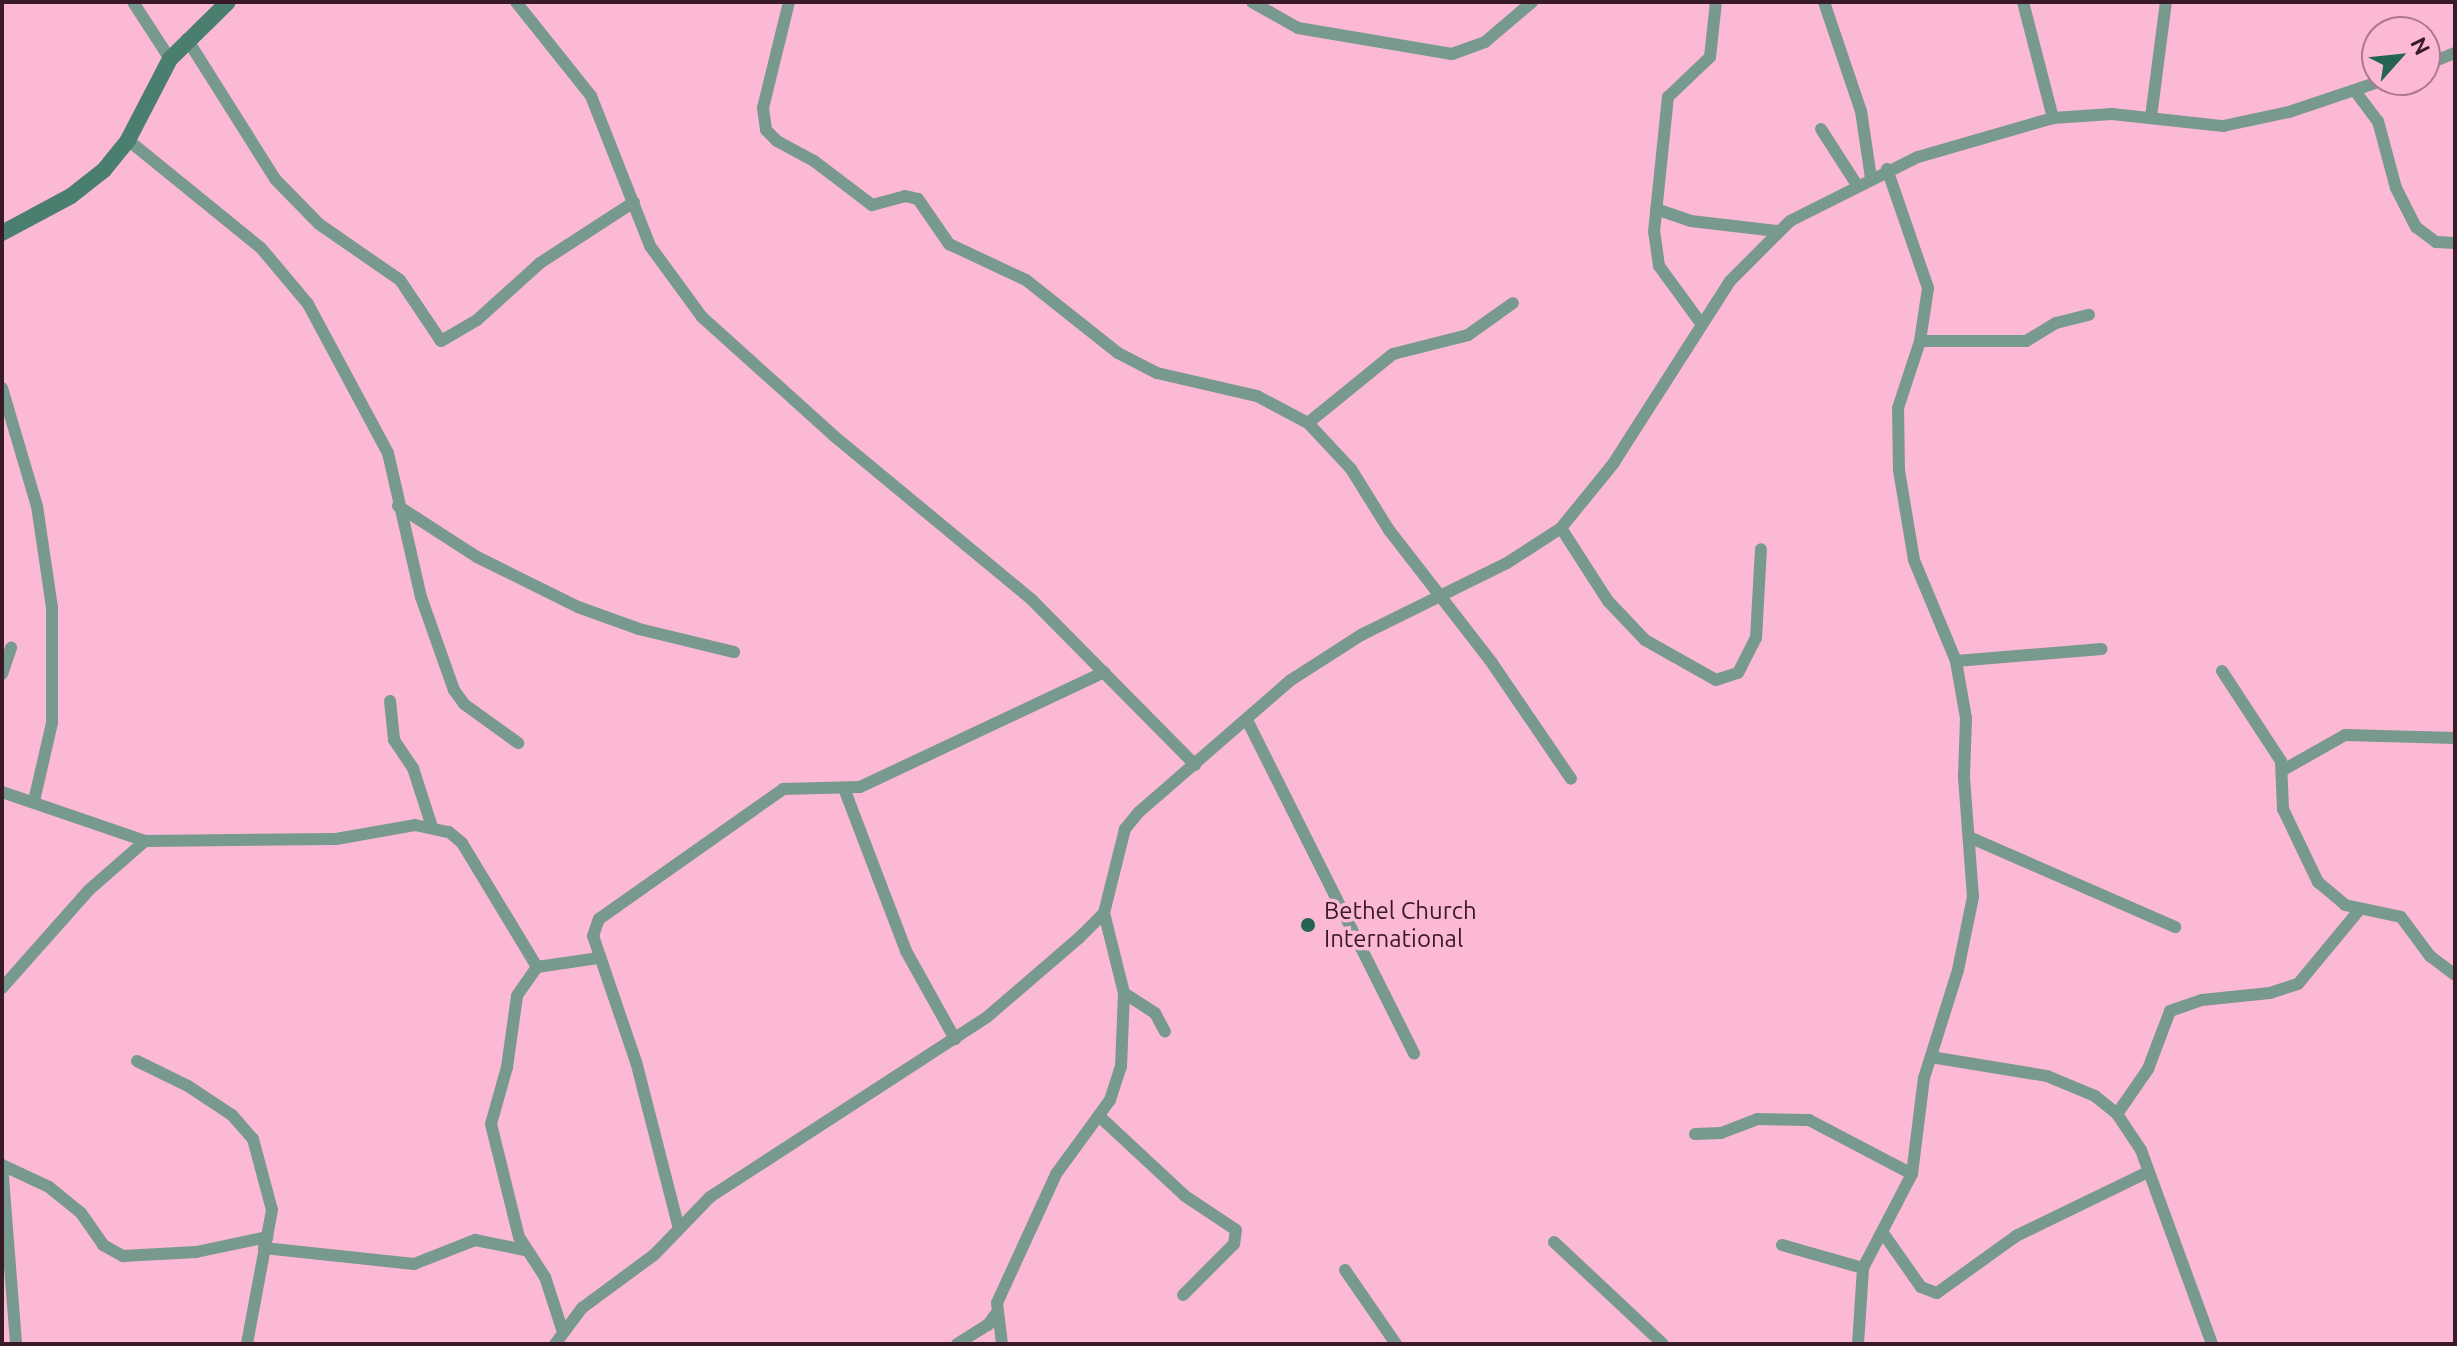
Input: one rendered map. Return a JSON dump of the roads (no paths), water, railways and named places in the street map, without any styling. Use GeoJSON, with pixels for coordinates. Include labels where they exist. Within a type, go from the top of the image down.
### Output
{"type":"FeatureCollection","features":[{"type":"Feature","properties":{"kind":"street"},"geometry":{"type":"LineString","coordinates":[[133,2],[170,59]]}},
{"type":"Feature","properties":{"kind":"street"},"geometry":{"type":"LineString","coordinates":[[2,233],[71,196],[104,170],[128,140],[170,59],[228,2]]}},
{"type":"Feature","properties":{"kind":"street"},"geometry":{"type":"LineString","coordinates":[[516,2],[591,96],[650,246],[702,317],[834,436],[987,561],[1104,672],[1195,765]]}},
{"type":"Feature","properties":{"kind":"street"},"geometry":{"type":"LineString","coordinates":[[789,2],[763,108],[766,130],[777,141],[814,161],[865,202],[877,207],[905,196],[918,199],[949,244],[1026,280],[1118,353],[1157,373],[1257,396],[1308,423],[1351,469],[1389,530],[1571,779]]}},
{"type":"Feature","properties":{"kind":"street"},"geometry":{"type":"LineString","coordinates":[[1252,2],[1298,28],[1452,54],[1485,42],[1532,2]]}},
{"type":"Feature","properties":{"kind":"street"},"geometry":{"type":"LineString","coordinates":[[1700,322],[1659,266],[1656,209],[1668,97],[1710,57],[1716,2]]}},
{"type":"Feature","properties":{"kind":"street"},"geometry":{"type":"LineString","coordinates":[[1824,2],[1861,111],[1871,178]]}},
{"type":"Feature","properties":{"kind":"street"},"geometry":{"type":"LineString","coordinates":[[2023,2],[2053,118]]}},
{"type":"Feature","properties":{"kind":"street"},"geometry":{"type":"LineString","coordinates":[[2151,117],[2166,2]]}},
{"type":"Feature","properties":{"kind":"street"},"geometry":{"type":"LineString","coordinates":[[187,39],[275,179],[319,224],[400,280],[441,341],[477,320],[540,263],[634,202]]}},
{"type":"Feature","properties":{"kind":"street"},"geometry":{"type":"LineString","coordinates":[[957,1344],[988,1325],[995,1315],[1056,1174],[1099,1116],[1121,1067],[1124,993],[1104,913],[1125,829],[1291,680],[1438,594],[1507,563],[1561,528],[1637,430],[1700,322],[1776,231],[1887,169],[2053,118],[2151,117],[2237,124],[2361,89]]}},
{"type":"Feature","properties":{"kind":"street"},"geometry":{"type":"LineString","coordinates":[[2355,91],[2378,121],[2396,188],[2416,227],[2436,242],[2455,243]]}},
{"type":"Feature","properties":{"kind":"street"},"geometry":{"type":"LineString","coordinates":[[1821,129],[1857,185]]}},
{"type":"Feature","properties":{"kind":"street"},"geometry":{"type":"LineString","coordinates":[[128,140],[261,248],[308,304],[388,453],[421,597],[454,690],[464,704],[518,743]]}},
{"type":"Feature","properties":{"kind":"street"},"geometry":{"type":"LineString","coordinates":[[1858,1344],[1863,1268],[1912,1174],[1931,1057],[1958,970],[1973,897],[1964,776],[1966,718],[1956,661],[1914,560],[1899,470],[1898,408],[1920,341],[1928,288],[1887,169]]}},
{"type":"Feature","properties":{"kind":"street"},"geometry":{"type":"LineString","coordinates":[[1656,209],[1691,221],[1776,231]]}},
{"type":"Feature","properties":{"kind":"street"},"geometry":{"type":"LineString","coordinates":[[1308,423],[1393,354],[1468,335],[1513,303]]}},
{"type":"Feature","properties":{"kind":"street"},"geometry":{"type":"LineString","coordinates":[[1920,341],[2026,341],[2056,323],[2089,315]]}},
{"type":"Feature","properties":{"kind":"street"},"geometry":{"type":"LineString","coordinates":[[2,388],[37,506],[52,607],[52,723],[34,801]]}},
{"type":"Feature","properties":{"kind":"street"},"geometry":{"type":"LineString","coordinates":[[398,506],[477,557],[578,607],[639,629],[734,652]]}},
{"type":"Feature","properties":{"kind":"street"},"geometry":{"type":"LineString","coordinates":[[1561,528],[1608,601],[1645,640],[1716,680],[1738,673],[1756,638],[1761,549]]}},
{"type":"Feature","properties":{"kind":"street"},"geometry":{"type":"LineString","coordinates":[[2,674],[11,648]]}},
{"type":"Feature","properties":{"kind":"street"},"geometry":{"type":"LineString","coordinates":[[1956,661],[2102,649]]}},
{"type":"Feature","properties":{"kind":"street"},"geometry":{"type":"LineString","coordinates":[[2222,671],[2283,770],[2283,809],[2305,859],[2332,898],[2360,909],[2401,917],[2430,956],[2455,975]]}},
{"type":"Feature","properties":{"kind":"street"},"geometry":{"type":"LineString","coordinates":[[678,1225],[636,1062],[592,931],[599,919],[660,871],[783,789],[845,791],[1014,718],[1104,672]]}},
{"type":"Feature","properties":{"kind":"street"},"geometry":{"type":"LineString","coordinates":[[390,701],[394,740],[413,768],[432,827]]}},
{"type":"Feature","properties":{"kind":"street"},"geometry":{"type":"LineString","coordinates":[[1247,720],[1414,1053]]}},
{"type":"Feature","properties":{"kind":"street"},"geometry":{"type":"LineString","coordinates":[[2283,770],[2345,735],[2455,738]]}},
{"type":"Feature","properties":{"kind":"street"},"geometry":{"type":"LineString","coordinates":[[845,791],[906,951],[955,1039]]}},
{"type":"Feature","properties":{"kind":"street"},"geometry":{"type":"LineString","coordinates":[[2,792],[145,841],[336,839],[395,827],[432,827],[462,843],[537,967]]}},
{"type":"Feature","properties":{"kind":"street"},"geometry":{"type":"LineString","coordinates":[[1969,837],[2175,927]]}},
{"type":"Feature","properties":{"kind":"street"},"geometry":{"type":"LineString","coordinates":[[2,988],[89,890],[145,841]]}},
{"type":"Feature","properties":{"kind":"street"},"geometry":{"type":"LineString","coordinates":[[2117,1114],[2148,1069],[2170,1011],[2202,1000],[2270,993],[2298,984],[2360,909]]}},
{"type":"Feature","properties":{"kind":"street"},"geometry":{"type":"LineString","coordinates":[[555,1344],[562,1329],[654,1255],[678,1225],[773,1151],[955,1039],[1018,992],[1104,913]]}},
{"type":"Feature","properties":{"kind":"street"},"geometry":{"type":"LineString","coordinates":[[562,1329],[549,1286],[525,1250],[491,1124],[507,1067],[517,996],[537,967],[599,958]]}},
{"type":"Feature","properties":{"kind":"street"},"geometry":{"type":"LineString","coordinates":[[1124,993],[1155,1013],[1165,1032]]}},
{"type":"Feature","properties":{"kind":"street"},"geometry":{"type":"LineString","coordinates":[[1931,1057],[2047,1076],[2095,1096],[2117,1114],[2141,1150],[2212,1344]]}},
{"type":"Feature","properties":{"kind":"street"},"geometry":{"type":"LineString","coordinates":[[137,1061],[232,1115],[253,1139],[269,1186],[266,1243],[247,1344]]}},
{"type":"Feature","properties":{"kind":"street"},"geometry":{"type":"LineString","coordinates":[[1099,1116],[1185,1196],[1236,1230],[1234,1244],[1183,1295]]}},
{"type":"Feature","properties":{"kind":"street"},"geometry":{"type":"LineString","coordinates":[[1695,1134],[1721,1133],[1757,1119],[1809,1120],[1912,1174]]}},
{"type":"Feature","properties":{"kind":"street"},"geometry":{"type":"LineString","coordinates":[[16,1344],[2,1165],[49,1187],[81,1213],[103,1245],[123,1256],[196,1252],[266,1243],[414,1264],[475,1240],[525,1250]]}},
{"type":"Feature","properties":{"kind":"street"},"geometry":{"type":"LineString","coordinates":[[1883,1233],[1921,1287],[1937,1293],[2016,1236],[2148,1172]]}},
{"type":"Feature","properties":{"kind":"street"},"geometry":{"type":"LineString","coordinates":[[1554,1242],[1663,1344]]}},
{"type":"Feature","properties":{"kind":"street"},"geometry":{"type":"LineString","coordinates":[[1782,1245],[1863,1268]]}},
{"type":"Feature","properties":{"kind":"street"},"geometry":{"type":"LineString","coordinates":[[1345,1270],[1396,1344]]}},
{"type":"Feature","properties":{"kind":"street"},"geometry":{"type":"LineString","coordinates":[[995,1315],[1002,1344]]}},
{"type":"Feature","properties":{"kind":"place","name":"Bethel Church International"},"geometry":{"type":"Point","coordinates":[1308,925]}}]}
